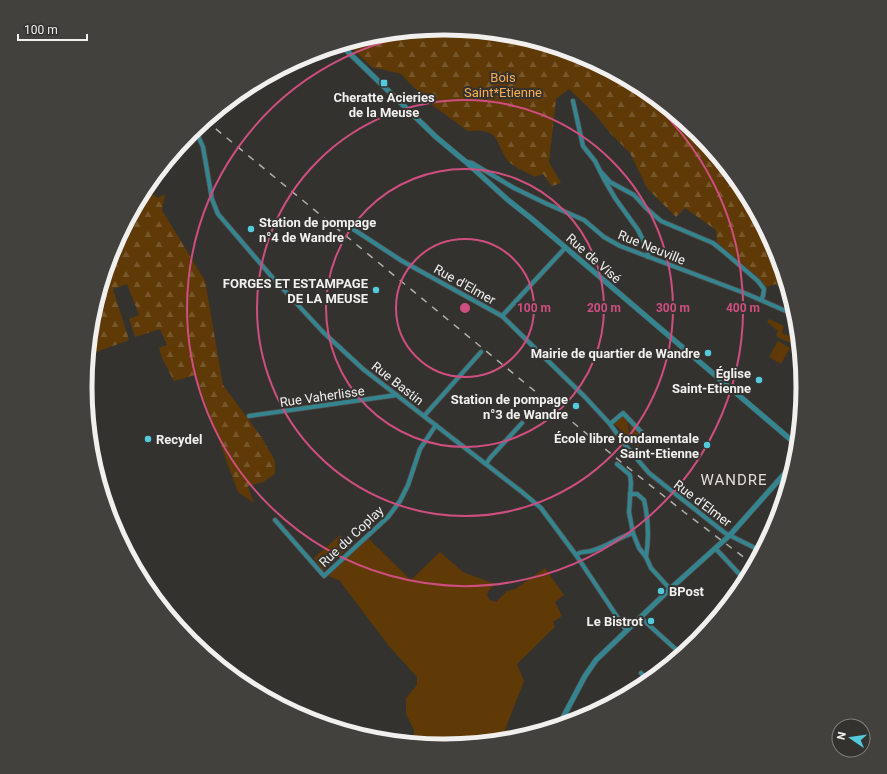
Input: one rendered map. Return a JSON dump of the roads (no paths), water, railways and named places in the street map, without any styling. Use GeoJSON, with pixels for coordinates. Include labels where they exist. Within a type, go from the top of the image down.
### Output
{"type":"FeatureCollection","features":[{"type":"Feature","properties":{"kind":"street","name":"Rue de Visé"},"geometry":{"type":"LineString","coordinates":[[345,49],[436,137],[791,441]]}},
{"type":"Feature","properties":{"kind":"street"},"geometry":{"type":"LineString","coordinates":[[573,101],[583,146],[610,182],[634,194],[646,208],[661,221],[712,243],[724,251],[758,281],[764,289],[761,300]]}},
{"type":"Feature","properties":{"kind":"street","name":"Rue Bastin"},"geometry":{"type":"LineString","coordinates":[[198,135],[203,147],[212,199],[218,214],[272,277],[323,332],[363,369],[541,508],[576,555],[626,630]]}},
{"type":"Feature","properties":{"kind":"street","name":"Rue Neuville"},"geometry":{"type":"LineString","coordinates":[[466,162],[472,163],[514,188],[584,220],[604,237],[620,246],[761,300],[788,312]]}},
{"type":"Feature","properties":{"kind":"street"},"geometry":{"type":"LineString","coordinates":[[602,173],[604,180],[615,198],[644,240],[648,250],[648,257]]}},
{"type":"Feature","properties":{"kind":"street","name":"Rue d'Elmer"},"geometry":{"type":"LineString","coordinates":[[353,229],[402,261],[502,316],[585,397],[610,424],[649,473],[694,510],[730,535],[756,548]]}},
{"type":"Feature","properties":{"kind":"street"},"geometry":{"type":"LineString","coordinates":[[502,316],[565,248]]}},
{"type":"Feature","properties":{"kind":"street"},"geometry":{"type":"LineString","coordinates":[[424,416],[481,352]]}},
{"type":"Feature","properties":{"kind":"street","name":"Rue Vaherlisse"},"geometry":{"type":"LineString","coordinates":[[249,416],[397,395]]}},
{"type":"Feature","properties":{"kind":"street"},"geometry":{"type":"LineString","coordinates":[[610,424],[623,413],[645,436]]}},
{"type":"Feature","properties":{"kind":"street"},"geometry":{"type":"LineString","coordinates":[[486,464],[522,423]]}},
{"type":"Feature","properties":{"kind":"street","name":"Rue du Coplay"},"geometry":{"type":"LineString","coordinates":[[275,520],[324,576],[388,517],[400,501],[408,485],[420,449],[436,425]]}},
{"type":"Feature","properties":{"kind":"street"},"geometry":{"type":"LineString","coordinates":[[617,464],[630,475],[631,483],[629,512],[633,533],[639,548],[646,557],[651,568],[670,589]]}},
{"type":"Feature","properties":{"kind":"street"},"geometry":{"type":"LineString","coordinates":[[563,718],[585,676],[596,660],[626,630],[730,535],[785,473]]}},
{"type":"Feature","properties":{"kind":"street"},"geometry":{"type":"LineString","coordinates":[[630,494],[638,494],[644,500],[647,510],[646,557]]}},
{"type":"Feature","properties":{"kind":"street"},"geometry":{"type":"LineString","coordinates":[[576,555],[584,551],[595,550],[624,535],[633,533]]}},
{"type":"Feature","properties":{"kind":"street"},"geometry":{"type":"LineString","coordinates":[[715,548],[741,575]]}},
{"type":"Feature","properties":{"kind":"street"},"geometry":{"type":"LineString","coordinates":[[640,617],[677,651]]}},
{"type":"Feature","properties":{"kind":"railway"},"geometry":{"type":"LineString","coordinates":[[209,124],[621,462],[749,561]]}},
{"type":"Feature","properties":{"kind":"place","name":"Cheratte Acieries de la Meuse"},"geometry":{"type":"Point","coordinates":[384,83]}},
{"type":"Feature","properties":{"kind":"place","name":"Station de pompage n°4 de Wandre"},"geometry":{"type":"Point","coordinates":[251,229]}},
{"type":"Feature","properties":{"kind":"place","name":"FORGES ET ESTAMPAGE DE LA MEUSE"},"geometry":{"type":"Point","coordinates":[376,290]}},
{"type":"Feature","properties":{"kind":"place","name":"Mairie de quartier de Wandre"},"geometry":{"type":"Point","coordinates":[708,353]}},
{"type":"Feature","properties":{"kind":"place","name":"Église Saint-Etienne"},"geometry":{"type":"Point","coordinates":[759,380]}},
{"type":"Feature","properties":{"kind":"place","name":"Station de pompage n°3 de Wandre"},"geometry":{"type":"Point","coordinates":[576,406]}},
{"type":"Feature","properties":{"kind":"place","name":"Recydel"},"geometry":{"type":"Point","coordinates":[148,439]}},
{"type":"Feature","properties":{"kind":"place","name":"École libre fondamentale Saint-Etienne"},"geometry":{"type":"Point","coordinates":[707,445]}},
{"type":"Feature","properties":{"kind":"place","name":"BPost"},"geometry":{"type":"Point","coordinates":[661,591]}},
{"type":"Feature","properties":{"kind":"place","name":"Le Bistrot"},"geometry":{"type":"Point","coordinates":[651,621]}},
{"type":"Feature","properties":{"kind":"district","name":"WANDRE"},"geometry":{"type":"Point","coordinates":[734,480]}},
{"type":"Feature","properties":{"kind":"park label","name":"Bois Saint*Etienne"},"geometry":{"type":"Point","coordinates":[503,84]}}]}
